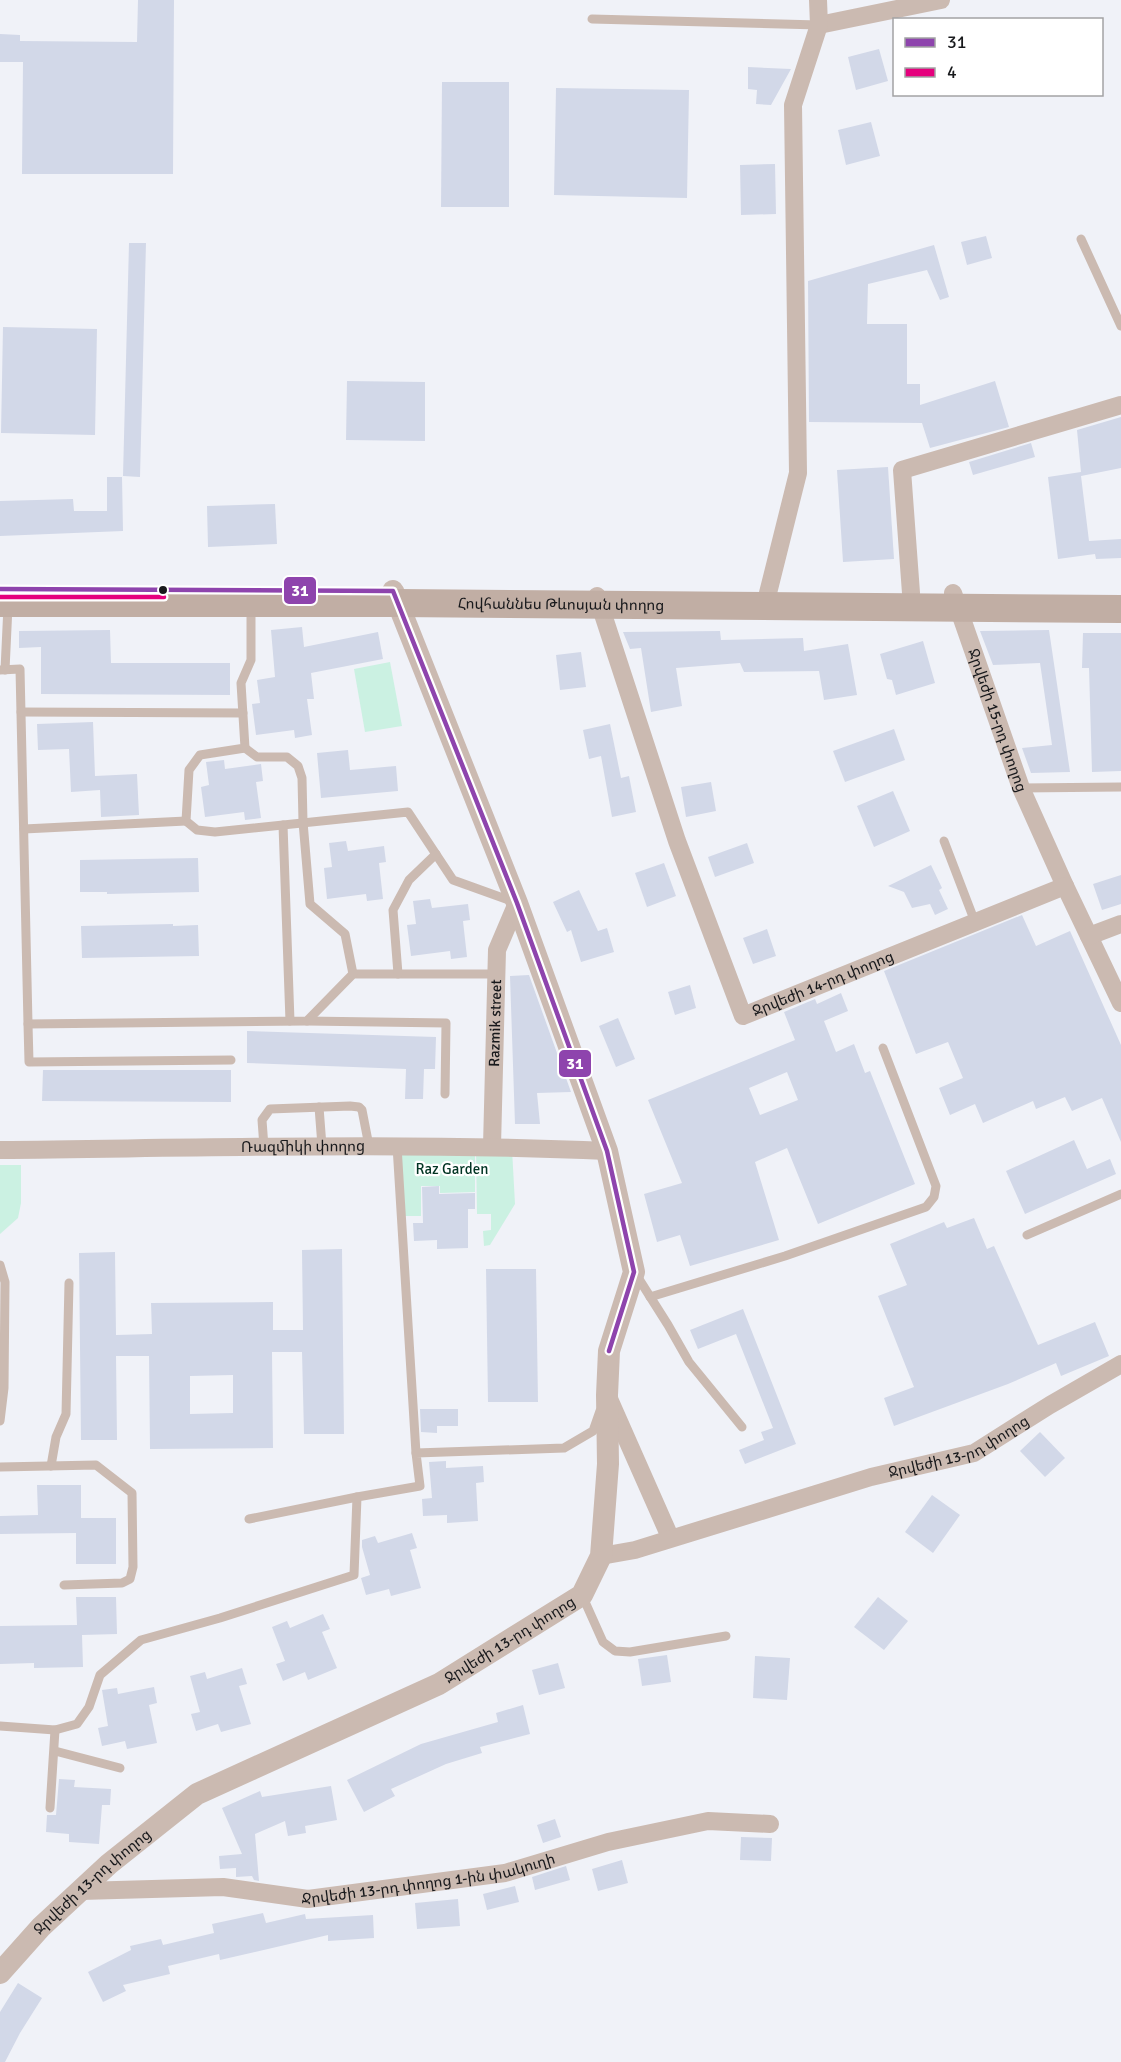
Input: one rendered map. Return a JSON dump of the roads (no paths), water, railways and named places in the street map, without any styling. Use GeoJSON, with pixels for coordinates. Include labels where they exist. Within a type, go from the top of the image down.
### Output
{"type":"FeatureCollection","features":[{"type":"Feature","properties":{"kind":"main road","name":"Հովհաննես Թևոսյան փողոց"},"geometry":{"type":"LineString","coordinates":[[598,599],[768,592],[911,593],[956,601],[1121,594]]}},
{"type":"Feature","properties":{"kind":"main road","name":"Հովհաննես Թևոսյան փողոց"},"geometry":{"type":"LineString","coordinates":[[4,596],[956,601],[1121,609]]}},
{"type":"Feature","properties":{"kind":"street"},"geometry":{"type":"LineString","coordinates":[[768,592],[798,473],[793,105],[819,25],[818,0]]}},
{"type":"Feature","properties":{"kind":"street"},"geometry":{"type":"LineString","coordinates":[[819,25],[941,0]]}},
{"type":"Feature","properties":{"kind":"street"},"geometry":{"type":"LineString","coordinates":[[911,593],[902,470],[1121,405]]}},
{"type":"Feature","properties":{"kind":"street"},"geometry":{"type":"LineString","coordinates":[[396,597],[517,903],[607,1151],[634,1272],[609,1351],[608,1464],[601,1556]]}},
{"type":"Feature","properties":{"kind":"street","name":"Ջրվեժի 14-րդ փողոց"},"geometry":{"type":"LineString","coordinates":[[598,599],[677,841],[743,1016],[1065,886]]}},
{"type":"Feature","properties":{"kind":"street","name":"Ջրվեժի 15-րդ փողոց"},"geometry":{"type":"LineString","coordinates":[[956,601],[1021,788]]}},
{"type":"Feature","properties":{"kind":"street"},"geometry":{"type":"LineString","coordinates":[[1021,788],[1121,1002]]}},
{"type":"Feature","properties":{"kind":"street","name":"Razmik street"},"geometry":{"type":"LineString","coordinates":[[492,1146],[497,950],[517,903]]}},
{"type":"Feature","properties":{"kind":"street"},"geometry":{"type":"LineString","coordinates":[[1089,936],[1121,924]]}},
{"type":"Feature","properties":{"kind":"street","name":"Ռազմիկի փողոց"},"geometry":{"type":"LineString","coordinates":[[0,1150],[492,1146],[607,1151]]}},
{"type":"Feature","properties":{"kind":"street","name":"Ջրվեժի 13-րդ փողոց"},"geometry":{"type":"LineString","coordinates":[[0,1973],[41,1927],[109,1864],[197,1794],[440,1684],[582,1595],[601,1556],[634,1550],[670,1537],[872,1477],[974,1453],[1121,1364]]}},
{"type":"Feature","properties":{"kind":"street"},"geometry":{"type":"LineString","coordinates":[[607,1395],[670,1537]]}},
{"type":"Feature","properties":{"kind":"street","name":"Ջրվեժի 13-րդ փողոց 1-ին փակուղի"},"geometry":{"type":"LineString","coordinates":[[81,1891],[224,1887],[308,1899],[506,1873],[608,1842],[708,1821],[770,1824]]}},
{"type":"Feature","properties":{"kind":"lane"},"geometry":{"type":"LineString","coordinates":[[592,19],[819,25]]}},
{"type":"Feature","properties":{"kind":"lane"},"geometry":{"type":"LineString","coordinates":[[1081,239],[1121,326]]}},
{"type":"Feature","properties":{"kind":"lane"},"geometry":{"type":"LineString","coordinates":[[4,596],[3,670],[20,669],[29,1062],[231,1060]]}},
{"type":"Feature","properties":{"kind":"lane"},"geometry":{"type":"LineString","coordinates":[[245,748],[241,683],[251,660],[251,597]]}},
{"type":"Feature","properties":{"kind":"lane"},"geometry":{"type":"LineString","coordinates":[[21,712],[243,713]]}},
{"type":"Feature","properties":{"kind":"lane"},"geometry":{"type":"LineString","coordinates":[[186,821],[189,770],[200,755],[245,748],[257,757],[287,757],[298,766],[302,778],[310,904],[345,934],[353,974]]}},
{"type":"Feature","properties":{"kind":"lane","name":"Ջրվեժի 15-րդ փողոց"},"geometry":{"type":"LineString","coordinates":[[1021,788],[1121,787]]}},
{"type":"Feature","properties":{"kind":"lane"},"geometry":{"type":"LineString","coordinates":[[24,830],[186,821],[197,830],[215,832],[408,812],[453,880],[517,903]]}},
{"type":"Feature","properties":{"kind":"lane"},"geometry":{"type":"LineString","coordinates":[[283,825],[290,1021]]}},
{"type":"Feature","properties":{"kind":"lane"},"geometry":{"type":"LineString","coordinates":[[944,841],[975,922]]}},
{"type":"Feature","properties":{"kind":"lane"},"geometry":{"type":"LineString","coordinates":[[398,974],[393,910],[409,880],[436,854]]}},
{"type":"Feature","properties":{"kind":"lane"},"geometry":{"type":"LineString","coordinates":[[307,1021],[353,974],[495,974]]}},
{"type":"Feature","properties":{"kind":"lane"},"geometry":{"type":"LineString","coordinates":[[28,1024],[290,1021],[446,1023],[445,1094]]}},
{"type":"Feature","properties":{"kind":"lane"},"geometry":{"type":"LineString","coordinates":[[650,1297],[785,1256],[926,1207],[934,1197],[936,1186],[883,1048]]}},
{"type":"Feature","properties":{"kind":"lane"},"geometry":{"type":"LineString","coordinates":[[264,1147],[262,1120],[270,1109],[319,1107],[359,1107],[362,1110],[369,1146]]}},
{"type":"Feature","properties":{"kind":"lane"},"geometry":{"type":"LineString","coordinates":[[319,1107],[322,1146]]}},
{"type":"Feature","properties":{"kind":"lane"},"geometry":{"type":"LineString","coordinates":[[249,1519],[420,1486],[397,1146]]}},
{"type":"Feature","properties":{"kind":"lane"},"geometry":{"type":"LineString","coordinates":[[1027,1235],[1121,1194]]}},
{"type":"Feature","properties":{"kind":"lane"},"geometry":{"type":"LineString","coordinates":[[0,1265],[5,1282],[4,1388],[0,1421]]}},
{"type":"Feature","properties":{"kind":"lane"},"geometry":{"type":"LineString","coordinates":[[634,1272],[689,1362],[742,1427]]}},
{"type":"Feature","properties":{"kind":"lane"},"geometry":{"type":"LineString","coordinates":[[51,1466],[56,1437],[66,1414],[69,1283]]}},
{"type":"Feature","properties":{"kind":"lane"},"geometry":{"type":"LineString","coordinates":[[416,1453],[564,1448],[593,1431],[607,1395]]}},
{"type":"Feature","properties":{"kind":"lane"},"geometry":{"type":"LineString","coordinates":[[0,1467],[96,1465],[132,1492],[130,1579],[122,1583],[64,1585]]}},
{"type":"Feature","properties":{"kind":"lane"},"geometry":{"type":"LineString","coordinates":[[0,1726],[55,1730],[77,1724],[90,1707],[100,1674],[141,1641],[354,1575],[357,1497]]}},
{"type":"Feature","properties":{"kind":"lane"},"geometry":{"type":"LineString","coordinates":[[582,1595],[603,1642],[615,1651],[630,1652],[726,1635]]}},
{"type":"Feature","properties":{"kind":"lane"},"geometry":{"type":"LineString","coordinates":[[50,1808],[55,1730]]}},
{"type":"Feature","properties":{"kind":"lane"},"geometry":{"type":"LineString","coordinates":[[54,1751],[120,1768]]}},
{"type":"Feature","properties":{"kind":"park label","name":"Raz Garden"},"geometry":{"type":"Point","coordinates":[452,1169]}}]}
